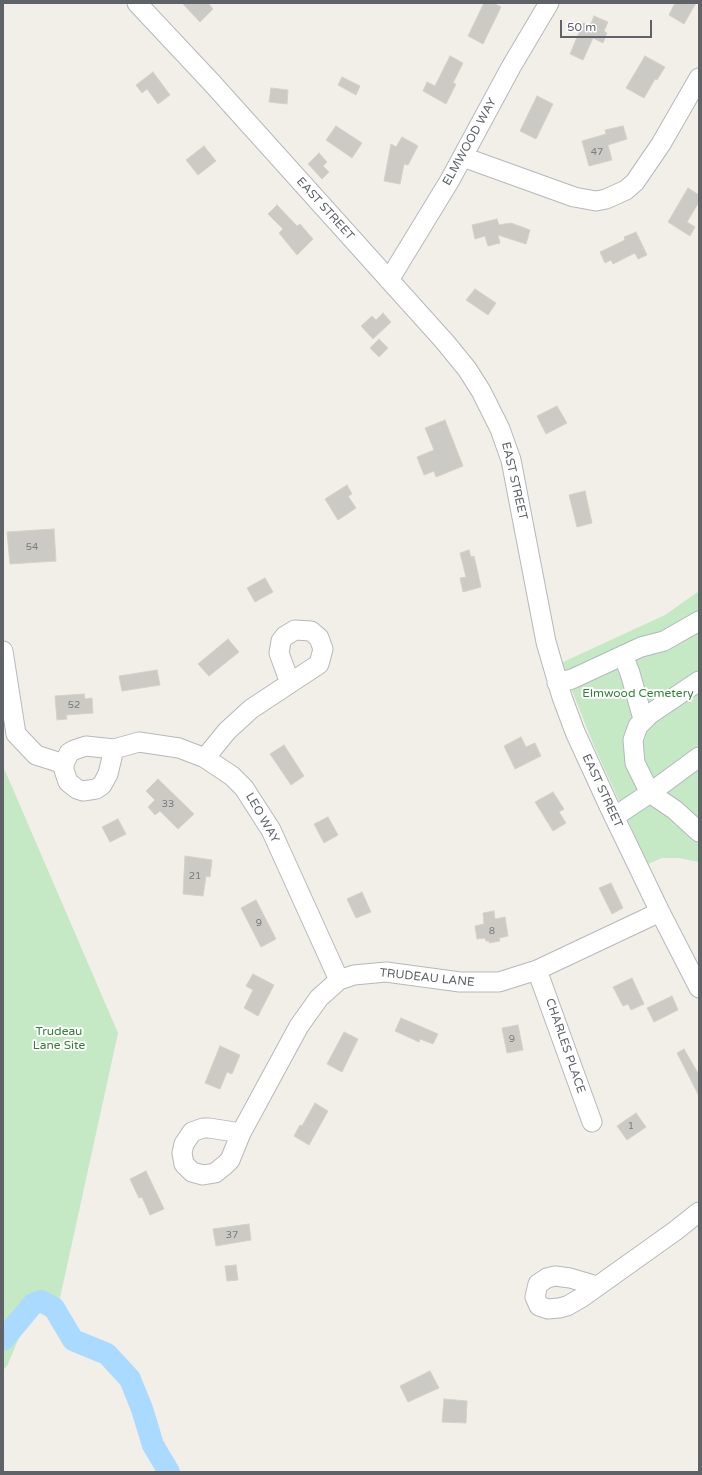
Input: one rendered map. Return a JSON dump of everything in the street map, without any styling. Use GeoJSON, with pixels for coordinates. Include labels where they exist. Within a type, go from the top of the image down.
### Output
{"type":"FeatureCollection","features":[{"type":"Feature","properties":{"kind":"street","name":"EAST STREET"},"geometry":{"type":"LineString","coordinates":[[137,3],[211,82],[467,369],[500,429],[515,473],[544,631],[557,683],[575,732],[660,912],[699,988]]}},
{"type":"Feature","properties":{"kind":"street","name":"ELMWOOD WAY"},"geometry":{"type":"LineString","coordinates":[[389,280],[463,157],[511,67],[549,3]]}},
{"type":"Feature","properties":{"kind":"street"},"geometry":{"type":"LineString","coordinates":[[463,157],[574,197],[596,200],[611,197],[626,190],[635,182],[661,144],[699,78]]}},
{"type":"Feature","properties":{"kind":"street"},"geometry":{"type":"LineString","coordinates":[[557,683],[572,679],[623,655],[664,641],[698,622]]}},
{"type":"Feature","properties":{"kind":"street"},"geometry":{"type":"LineString","coordinates":[[3,651],[10,705],[16,734],[36,754],[64,764],[65,776],[72,786],[83,791],[96,789],[106,780],[114,749]]}},
{"type":"Feature","properties":{"kind":"street"},"geometry":{"type":"LineString","coordinates":[[623,655],[630,673],[643,719]]}},
{"type":"Feature","properties":{"kind":"street"},"geometry":{"type":"LineString","coordinates":[[699,681],[643,719],[636,732],[633,750],[635,763],[650,793],[675,810],[699,831]]}},
{"type":"Feature","properties":{"kind":"street"},"geometry":{"type":"LineString","coordinates":[[205,758],[216,743],[236,722],[267,698],[290,683]]}},
{"type":"Feature","properties":{"kind":"street","name":"LEO WAY"},"geometry":{"type":"LineString","coordinates":[[64,764],[69,753],[79,747],[86,746],[114,749],[130,743],[148,743],[179,748],[205,758],[232,776],[244,788],[262,813],[271,830],[339,980]]}},
{"type":"Feature","properties":{"kind":"street"},"geometry":{"type":"LineString","coordinates":[[614,817],[699,757]]}},
{"type":"Feature","properties":{"kind":"street","name":"TRUDEAU LANE"},"geometry":{"type":"LineString","coordinates":[[241,1133],[299,1026],[319,998],[339,980],[354,975],[386,972],[480,984],[499,982],[537,970],[660,912]]}},
{"type":"Feature","properties":{"kind":"street","name":"CHARLES PLACE"},"geometry":{"type":"LineString","coordinates":[[537,970],[592,1122]]}},
{"type":"Feature","properties":{"kind":"street"},"geometry":{"type":"LineString","coordinates":[[597,1286],[699,1212]]}},
{"type":"Feature","properties":{"kind":"green space","name":"Elmwood Cemetery"},"geometry":{"type":"Polygon","coordinates":[[[699,591],[699,862],[679,858],[662,858],[648,864],[594,746],[561,663],[665,615],[699,591]]]}},
{"type":"Feature","properties":{"kind":"green space","name":"Trudeau Lane Site"},"geometry":{"type":"Polygon","coordinates":[[[3,766],[118,1033],[56,1316],[41,1309],[29,1314],[7,1366],[3,1370],[3,766]]]}},
{"type":"Feature","properties":{"kind":"building"},"geometry":{"type":"Polygon","coordinates":[[[182,3],[208,3],[213,9],[200,22],[182,3]]]}},
{"type":"Feature","properties":{"kind":"building"},"geometry":{"type":"Polygon","coordinates":[[[484,3],[493,3],[501,7],[483,44],[468,36],[484,3]]]}},
{"type":"Feature","properties":{"kind":"building"},"geometry":{"type":"Polygon","coordinates":[[[675,3],[696,3],[684,24],[669,15],[675,3]]]}},
{"type":"Feature","properties":{"kind":"building"},"geometry":{"type":"Polygon","coordinates":[[[594,16],[608,22],[604,31],[607,33],[603,43],[593,38],[583,60],[570,54],[583,23],[590,26],[594,16]]]}},
{"type":"Feature","properties":{"kind":"building"},"geometry":{"type":"Polygon","coordinates":[[[450,56],[463,63],[453,83],[456,84],[446,104],[423,91],[427,82],[435,86],[450,56]]]}},
{"type":"Feature","properties":{"kind":"building"},"geometry":{"type":"Polygon","coordinates":[[[645,56],[665,67],[657,80],[655,79],[644,98],[626,88],[645,56]]]}},
{"type":"Feature","properties":{"kind":"building"},"geometry":{"type":"Polygon","coordinates":[[[153,72],[170,95],[158,104],[147,89],[142,93],[136,85],[153,72]]]}},
{"type":"Feature","properties":{"kind":"building"},"geometry":{"type":"Polygon","coordinates":[[[342,77],[360,86],[356,95],[338,85],[342,77]]]}},
{"type":"Feature","properties":{"kind":"building"},"geometry":{"type":"Polygon","coordinates":[[[271,88],[288,90],[287,104],[269,102],[271,88]]]}},
{"type":"Feature","properties":{"kind":"building"},"geometry":{"type":"Polygon","coordinates":[[[537,96],[553,104],[536,139],[520,131],[537,96]]]}},
{"type":"Feature","properties":{"kind":"building"},"geometry":{"type":"Polygon","coordinates":[[[336,126],[362,143],[352,158],[326,140],[336,126]]]}},
{"type":"Feature","properties":{"kind":"building"},"geometry":{"type":"Polygon","coordinates":[[[623,126],[627,139],[608,145],[612,160],[589,166],[582,141],[606,134],[605,130],[623,126]]]}},
{"type":"Feature","properties":{"kind":"building"},"geometry":{"type":"Polygon","coordinates":[[[402,137],[418,146],[408,165],[404,164],[400,184],[384,181],[391,144],[396,147],[402,137]]]}},
{"type":"Feature","properties":{"kind":"building"},"geometry":{"type":"Polygon","coordinates":[[[204,146],[216,161],[198,175],[186,160],[204,146]]]}},
{"type":"Feature","properties":{"kind":"building"},"geometry":{"type":"Polygon","coordinates":[[[319,153],[327,162],[323,166],[329,172],[322,179],[308,164],[319,153]]]}},
{"type":"Feature","properties":{"kind":"building"},"geometry":{"type":"Polygon","coordinates":[[[688,188],[699,195],[699,202],[687,222],[695,227],[690,236],[668,222],[688,188]]]}},
{"type":"Feature","properties":{"kind":"building"},"geometry":{"type":"Polygon","coordinates":[[[277,205],[297,226],[300,224],[313,239],[297,255],[279,233],[283,229],[268,214],[277,205]]]}},
{"type":"Feature","properties":{"kind":"building"},"geometry":{"type":"Polygon","coordinates":[[[497,219],[499,225],[511,223],[530,230],[526,244],[498,235],[500,243],[488,246],[485,236],[475,239],[472,225],[497,219]]]}},
{"type":"Feature","properties":{"kind":"building"},"geometry":{"type":"Polygon","coordinates":[[[636,232],[647,255],[638,259],[635,253],[613,264],[611,260],[605,263],[600,252],[625,240],[624,237],[636,232]]]}},
{"type":"Feature","properties":{"kind":"building"},"geometry":{"type":"Polygon","coordinates":[[[475,289],[496,303],[488,315],[466,300],[475,289]]]}},
{"type":"Feature","properties":{"kind":"building"},"geometry":{"type":"Polygon","coordinates":[[[383,313],[391,322],[373,339],[361,326],[372,316],[376,320],[383,313]]]}},
{"type":"Feature","properties":{"kind":"building"},"geometry":{"type":"Polygon","coordinates":[[[379,339],[388,348],[379,357],[370,348],[379,339]]]}},
{"type":"Feature","properties":{"kind":"building"},"geometry":{"type":"Polygon","coordinates":[[[557,406],[567,423],[546,434],[537,416],[557,406]]]}},
{"type":"Feature","properties":{"kind":"building"},"geometry":{"type":"Polygon","coordinates":[[[445,420],[463,466],[436,477],[434,471],[424,475],[417,457],[434,450],[425,428],[445,420]]]}},
{"type":"Feature","properties":{"kind":"building"},"geometry":{"type":"Polygon","coordinates":[[[347,485],[352,494],[348,496],[356,508],[338,520],[325,499],[347,485]]]}},
{"type":"Feature","properties":{"kind":"building"},"geometry":{"type":"Polygon","coordinates":[[[585,491],[592,523],[577,527],[569,495],[585,491]]]}},
{"type":"Feature","properties":{"kind":"building"},"geometry":{"type":"Polygon","coordinates":[[[54,529],[56,561],[10,564],[7,532],[54,529]]]}},
{"type":"Feature","properties":{"kind":"building"},"geometry":{"type":"Polygon","coordinates":[[[469,550],[471,557],[474,556],[481,587],[463,592],[460,578],[466,577],[460,553],[469,550]]]}},
{"type":"Feature","properties":{"kind":"building"},"geometry":{"type":"Polygon","coordinates":[[[265,578],[273,592],[255,602],[247,588],[265,578]]]}},
{"type":"Feature","properties":{"kind":"building"},"geometry":{"type":"Polygon","coordinates":[[[228,639],[239,652],[209,676],[198,664],[228,639]]]}},
{"type":"Feature","properties":{"kind":"building"},"geometry":{"type":"Polygon","coordinates":[[[157,670],[160,685],[122,691],[119,676],[157,670]]]}},
{"type":"Feature","properties":{"kind":"building"},"geometry":{"type":"Polygon","coordinates":[[[84,694],[85,699],[92,698],[93,713],[66,715],[67,719],[57,720],[55,696],[84,694]]]}},
{"type":"Feature","properties":{"kind":"building"},"geometry":{"type":"Polygon","coordinates":[[[521,737],[526,747],[535,743],[541,756],[515,769],[504,746],[521,737]]]}},
{"type":"Feature","properties":{"kind":"building"},"geometry":{"type":"Polygon","coordinates":[[[284,745],[304,776],[291,785],[270,754],[284,745]]]}},
{"type":"Feature","properties":{"kind":"building"},"geometry":{"type":"Polygon","coordinates":[[[158,779],[194,814],[178,829],[160,811],[155,815],[148,807],[155,800],[146,791],[158,779]]]}},
{"type":"Feature","properties":{"kind":"building"},"geometry":{"type":"Polygon","coordinates":[[[553,792],[564,809],[559,812],[566,823],[553,831],[535,802],[553,792]]]}},
{"type":"Feature","properties":{"kind":"building"},"geometry":{"type":"Polygon","coordinates":[[[328,817],[338,835],[324,843],[314,824],[328,817]]]}},
{"type":"Feature","properties":{"kind":"building"},"geometry":{"type":"Polygon","coordinates":[[[118,819],[126,834],[110,842],[102,827],[118,819]]]}},
{"type":"Feature","properties":{"kind":"building"},"geometry":{"type":"Polygon","coordinates":[[[185,856],[212,860],[210,877],[206,876],[203,896],[183,894],[185,856]]]}},
{"type":"Feature","properties":{"kind":"building"},"geometry":{"type":"Polygon","coordinates":[[[611,883],[623,908],[612,914],[599,888],[611,883]]]}},
{"type":"Feature","properties":{"kind":"building"},"geometry":{"type":"Polygon","coordinates":[[[362,892],[371,912],[356,918],[347,899],[362,892]]]}},
{"type":"Feature","properties":{"kind":"building"},"geometry":{"type":"Polygon","coordinates":[[[256,900],[276,939],[261,947],[241,908],[256,900]]]}},
{"type":"Feature","properties":{"kind":"building"},"geometry":{"type":"Polygon","coordinates":[[[494,911],[495,919],[505,917],[508,936],[499,938],[500,941],[489,943],[489,941],[486,941],[485,938],[477,939],[475,926],[484,924],[483,913],[494,911]]]}},
{"type":"Feature","properties":{"kind":"building"},"geometry":{"type":"Polygon","coordinates":[[[253,974],[274,985],[258,1016],[244,1008],[253,990],[246,986],[253,974]]]}},
{"type":"Feature","properties":{"kind":"building"},"geometry":{"type":"Polygon","coordinates":[[[632,978],[644,1004],[631,1010],[628,1004],[623,1006],[613,987],[632,978]]]}},
{"type":"Feature","properties":{"kind":"building"},"geometry":{"type":"Polygon","coordinates":[[[672,996],[678,1010],[654,1022],[647,1008],[672,996]]]}},
{"type":"Feature","properties":{"kind":"building"},"geometry":{"type":"Polygon","coordinates":[[[401,1018],[438,1034],[433,1044],[420,1039],[419,1042],[395,1031],[401,1018]]]}},
{"type":"Feature","properties":{"kind":"building"},"geometry":{"type":"Polygon","coordinates":[[[518,1025],[523,1050],[507,1053],[502,1028],[518,1025]]]}},
{"type":"Feature","properties":{"kind":"building"},"geometry":{"type":"Polygon","coordinates":[[[344,1032],[358,1039],[342,1072],[327,1064],[344,1032]]]}},
{"type":"Feature","properties":{"kind":"building"},"geometry":{"type":"Polygon","coordinates":[[[220,1046],[240,1055],[232,1074],[227,1072],[220,1089],[205,1083],[220,1046]]]}},
{"type":"Feature","properties":{"kind":"building"},"geometry":{"type":"Polygon","coordinates":[[[684,1049],[699,1075],[699,1096],[677,1053],[684,1049]]]}},
{"type":"Feature","properties":{"kind":"building"},"geometry":{"type":"Polygon","coordinates":[[[315,1103],[328,1111],[309,1145],[294,1136],[300,1125],[302,1126],[315,1103]]]}},
{"type":"Feature","properties":{"kind":"building"},"geometry":{"type":"Polygon","coordinates":[[[636,1113],[646,1127],[627,1140],[617,1126],[636,1113]]]}},
{"type":"Feature","properties":{"kind":"building"},"geometry":{"type":"Polygon","coordinates":[[[146,1171],[164,1209],[150,1215],[142,1197],[139,1198],[130,1179],[146,1171]]]}},
{"type":"Feature","properties":{"kind":"building"},"geometry":{"type":"Polygon","coordinates":[[[249,1224],[251,1240],[216,1246],[213,1229],[249,1224]]]}},
{"type":"Feature","properties":{"kind":"building"},"geometry":{"type":"Polygon","coordinates":[[[236,1265],[238,1280],[227,1281],[225,1266],[236,1265]]]}},
{"type":"Feature","properties":{"kind":"building"},"geometry":{"type":"Polygon","coordinates":[[[430,1371],[439,1388],[408,1402],[400,1386],[430,1371]]]}},
{"type":"Feature","properties":{"kind":"building"},"geometry":{"type":"Polygon","coordinates":[[[444,1399],[467,1401],[466,1423],[442,1422],[444,1399]]]}},
{"type":"Feature","properties":{"kind":"waterway"},"geometry":{"type":"LineString","coordinates":[[3,1340],[33,1304],[41,1301],[54,1308],[73,1340],[107,1354],[130,1379],[142,1409],[153,1445],[169,1472]]}}]}
